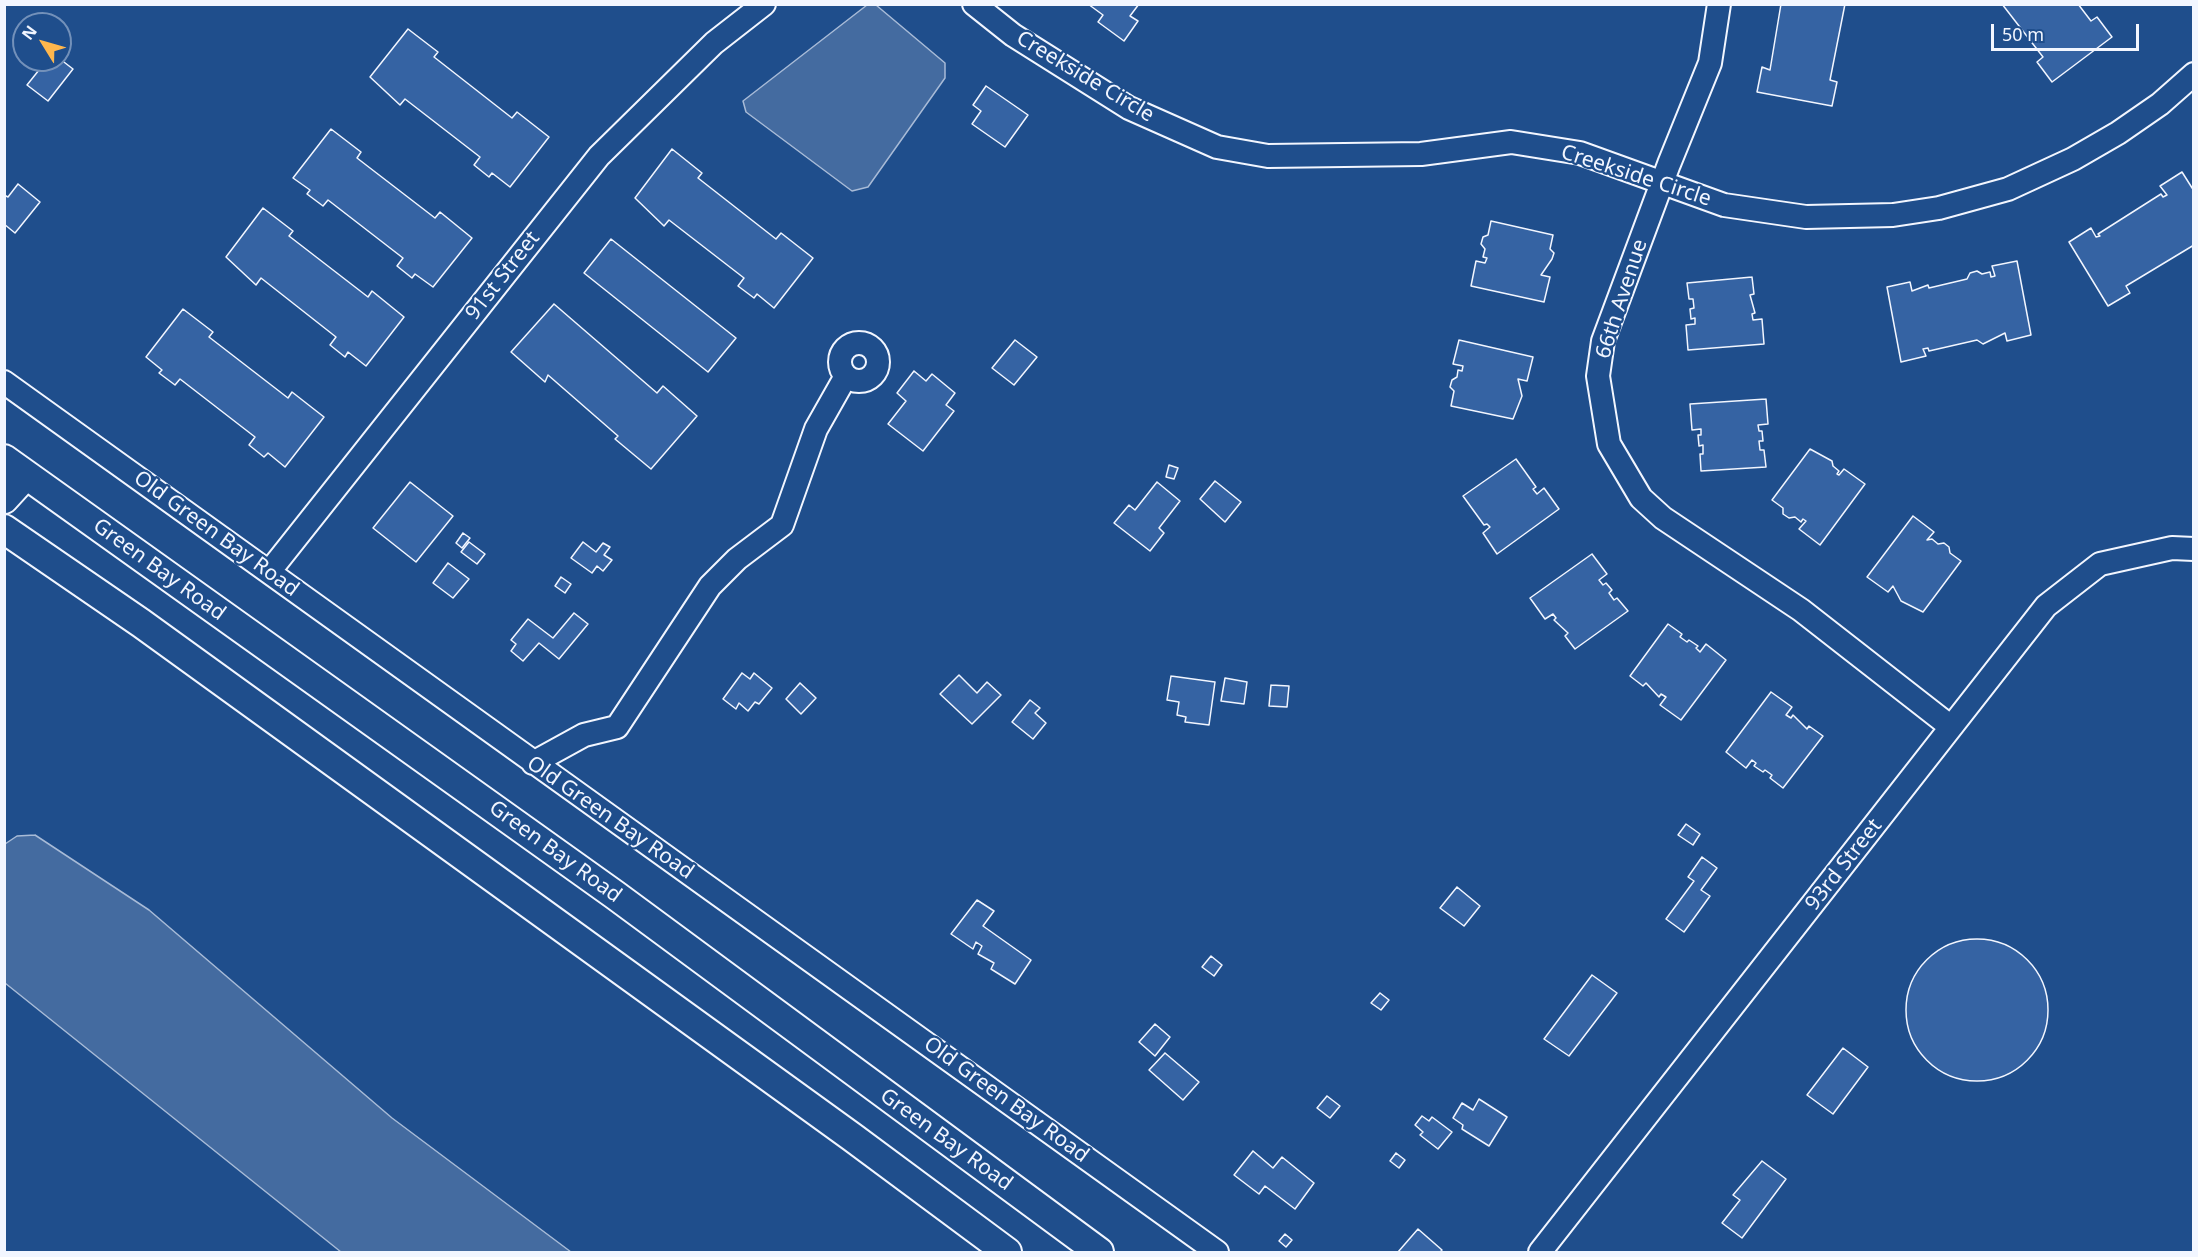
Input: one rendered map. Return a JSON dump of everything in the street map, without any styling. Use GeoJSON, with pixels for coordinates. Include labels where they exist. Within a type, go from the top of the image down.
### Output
{"type":"FeatureCollection","features":[{"type":"Feature","properties":{"kind":"main road"},"geometry":{"type":"LineString","coordinates":[[4,499],[15,467]]}},
{"type":"Feature","properties":{"kind":"main road","name":"Green Bay Road"},"geometry":{"type":"LineString","coordinates":[[15,467],[615,895],[1100,1252]]}},
{"type":"Feature","properties":{"kind":"main road"},"geometry":{"type":"LineString","coordinates":[[4,529],[151,630],[852,1137],[1007,1252]]}},
{"type":"Feature","properties":{"kind":"street","name":"91st Street"},"geometry":{"type":"LineString","coordinates":[[269,572],[599,156],[714,43],[764,4]]}},
{"type":"Feature","properties":{"kind":"street","name":"Creekside Circle"},"geometry":{"type":"LineString","coordinates":[[974,4],[1013,35],[1129,108],[1217,147],[1268,156],[1421,154],[1511,142],[1580,153],[1724,205],[1806,217],[1865,217],[1939,208],[1995,194],[2073,159],[2147,114],[2193,74]]}},
{"type":"Feature","properties":{"kind":"street","name":"66th Avenue"},"geometry":{"type":"LineString","coordinates":[[1719,4],[1710,63],[1621,292],[1599,358],[1602,411],[1609,444],[1641,498],[1663,518],[1801,610],[1951,727]]}},
{"type":"Feature","properties":{"kind":"street"},"geometry":{"type":"LineString","coordinates":[[533,763],[584,735],[617,727],[711,586],[737,560],[782,525],[816,429],[846,376]]}},
{"type":"Feature","properties":{"kind":"street","name":"Old Green Bay Road"},"geometry":{"type":"LineString","coordinates":[[4,382],[1217,1252]]}},
{"type":"Feature","properties":{"kind":"street","name":"93rd Street"},"geometry":{"type":"LineString","coordinates":[[1540,1252],[2046,606],[2100,564],[2172,548],[2193,549]]}},
{"type":"Feature","properties":{"kind":"water"},"geometry":{"type":"Polygon","coordinates":[[[867,5],[876,5],[945,63],[945,78],[868,187],[852,191],[746,112],[743,101],[867,5]]]}},
{"type":"Feature","properties":{"kind":"water"},"geometry":{"type":"Polygon","coordinates":[[[35,835],[149,910],[392,1118],[571,1252],[341,1252],[5,983],[5,844],[17,836],[35,835]]]}},
{"type":"Feature","properties":{"kind":"building"},"geometry":{"type":"Polygon","coordinates":[[[1088,4],[1139,4],[1130,16],[1138,21],[1124,41],[1098,22],[1103,15],[1088,4]]]}},
{"type":"Feature","properties":{"kind":"building"},"geometry":{"type":"Polygon","coordinates":[[[1781,4],[1845,4],[1830,80],[1837,82],[1832,106],[1757,92],[1762,67],[1770,70],[1781,4]]]}},
{"type":"Feature","properties":{"kind":"building"},"geometry":{"type":"Polygon","coordinates":[[[2002,4],[2078,4],[2091,21],[2097,17],[2112,37],[2052,82],[2037,62],[2043,57],[2002,4]]]}},
{"type":"Feature","properties":{"kind":"building"},"geometry":{"type":"Polygon","coordinates":[[[408,29],[438,52],[434,57],[512,118],[517,112],[549,137],[510,187],[492,173],[489,177],[474,165],[480,157],[405,99],[400,105],[370,77],[408,29]]]}},
{"type":"Feature","properties":{"kind":"building"},"geometry":{"type":"Polygon","coordinates":[[[37,72],[71,72],[48,101],[27,85],[37,72]]]}},
{"type":"Feature","properties":{"kind":"building"},"geometry":{"type":"Polygon","coordinates":[[[986,86],[1028,115],[1005,147],[972,124],[981,111],[973,105],[986,86]]]}},
{"type":"Feature","properties":{"kind":"building"},"geometry":{"type":"Polygon","coordinates":[[[331,129],[361,152],[357,158],[435,218],[440,212],[472,238],[433,287],[415,274],[412,278],[397,266],[403,258],[328,200],[323,206],[307,194],[310,190],[293,178],[331,129]]]}},
{"type":"Feature","properties":{"kind":"building"},"geometry":{"type":"Polygon","coordinates":[[[672,149],[702,173],[698,178],[776,239],[781,233],[813,258],[774,308],[757,294],[754,298],[738,286],[744,278],[669,220],[664,226],[635,198],[672,149]]]}},
{"type":"Feature","properties":{"kind":"building"},"geometry":{"type":"Polygon","coordinates":[[[2182,172],[2194,191],[2194,245],[2126,286],[2130,293],[2108,306],[2069,242],[2091,228],[2096,237],[2100,236],[2098,234],[2161,194],[2163,197],[2167,195],[2160,186],[2182,172]]]}},
{"type":"Feature","properties":{"kind":"building"},"geometry":{"type":"Polygon","coordinates":[[[18,184],[40,202],[15,233],[4,224],[4,195],[8,197],[18,184]]]}},
{"type":"Feature","properties":{"kind":"building"},"geometry":{"type":"Polygon","coordinates":[[[263,208],[293,231],[289,236],[368,297],[372,291],[404,317],[366,366],[348,352],[345,357],[330,345],[336,337],[261,278],[256,285],[226,257],[263,208]]]}},
{"type":"Feature","properties":{"kind":"building"},"geometry":{"type":"Polygon","coordinates":[[[1491,221],[1553,235],[1550,249],[1554,253],[1541,275],[1550,277],[1544,302],[1471,286],[1476,261],[1485,263],[1487,258],[1483,257],[1485,249],[1481,244],[1483,237],[1488,235],[1491,221]]]}},
{"type":"Feature","properties":{"kind":"building"},"geometry":{"type":"Polygon","coordinates":[[[611,239],[736,338],[708,372],[584,273],[611,239]]]}},
{"type":"Feature","properties":{"kind":"building"},"geometry":{"type":"Polygon","coordinates":[[[2017,261],[2031,335],[2007,341],[2005,333],[1983,344],[1977,340],[1929,351],[1928,348],[1923,349],[1926,356],[1901,362],[1887,287],[1910,282],[1912,291],[1928,285],[1929,288],[1967,279],[1970,273],[1977,271],[1982,274],[1990,272],[1991,277],[1995,276],[1992,266],[2017,261]]]}},
{"type":"Feature","properties":{"kind":"building"},"geometry":{"type":"Polygon","coordinates":[[[1752,277],[1754,294],[1750,295],[1755,313],[1752,314],[1753,320],[1762,319],[1764,344],[1688,350],[1686,325],[1695,324],[1695,318],[1691,319],[1690,309],[1694,308],[1693,299],[1689,299],[1687,283],[1752,277]]]}},
{"type":"Feature","properties":{"kind":"building"},"geometry":{"type":"Polygon","coordinates":[[[554,304],[657,393],[663,386],[697,416],[651,469],[615,439],[618,436],[548,375],[545,382],[511,352],[554,304]]]}},
{"type":"Feature","properties":{"kind":"building"},"geometry":{"type":"Polygon","coordinates":[[[183,309],[213,332],[209,337],[288,398],[292,392],[324,417],[285,467],[268,453],[264,457],[249,445],[255,437],[180,379],[175,385],[159,373],[162,370],[146,357],[183,309]]]}},
{"type":"Feature","properties":{"kind":"building"},"geometry":{"type":"Polygon","coordinates":[[[1015,340],[1037,357],[1014,385],[992,368],[1015,340]]]}},
{"type":"Feature","properties":{"kind":"building"},"geometry":{"type":"Polygon","coordinates":[[[1459,340],[1533,357],[1527,381],[1518,379],[1522,396],[1513,419],[1451,406],[1454,391],[1450,387],[1452,380],[1457,377],[1458,370],[1462,371],[1463,366],[1453,364],[1459,340]]]}},
{"type":"Feature","properties":{"kind":"building"},"geometry":{"type":"Polygon","coordinates":[[[914,371],[926,381],[932,374],[955,393],[946,405],[954,411],[923,451],[888,424],[906,401],[897,393],[914,371]]]}},
{"type":"Feature","properties":{"kind":"building"},"geometry":{"type":"Polygon","coordinates":[[[1766,399],[1768,424],[1758,425],[1759,431],[1762,431],[1763,441],[1759,441],[1760,450],[1764,450],[1766,467],[1701,471],[1700,454],[1703,454],[1703,445],[1699,446],[1698,435],[1701,435],[1701,429],[1692,430],[1690,404],[1766,399]]]}},
{"type":"Feature","properties":{"kind":"building"},"geometry":{"type":"Polygon","coordinates":[[[1810,449],[1832,461],[1833,466],[1839,471],[1837,474],[1839,475],[1844,469],[1865,484],[1820,545],[1799,529],[1806,521],[1803,519],[1801,522],[1795,517],[1789,518],[1783,514],[1783,508],[1772,500],[1810,449]]]}},
{"type":"Feature","properties":{"kind":"building"},"geometry":{"type":"Polygon","coordinates":[[[1516,459],[1536,487],[1533,489],[1537,494],[1544,488],[1559,509],[1497,554],[1483,533],[1490,527],[1487,524],[1484,525],[1463,496],[1516,459]]]}},
{"type":"Feature","properties":{"kind":"building"},"geometry":{"type":"Polygon","coordinates":[[[1169,465],[1178,468],[1174,479],[1166,477],[1169,465]]]}},
{"type":"Feature","properties":{"kind":"building"},"geometry":{"type":"Polygon","coordinates":[[[1215,481],[1241,502],[1225,522],[1200,499],[1215,481]]]}},
{"type":"Feature","properties":{"kind":"building"},"geometry":{"type":"Polygon","coordinates":[[[410,482],[453,516],[416,562],[373,528],[410,482]]]}},
{"type":"Feature","properties":{"kind":"building"},"geometry":{"type":"Polygon","coordinates":[[[1157,482],[1180,501],[1159,528],[1164,533],[1150,551],[1114,523],[1129,505],[1135,510],[1157,482]]]}},
{"type":"Feature","properties":{"kind":"building"},"geometry":{"type":"Polygon","coordinates":[[[1913,516],[1934,532],[1927,540],[1932,539],[1938,544],[1944,543],[1949,547],[1950,553],[1961,561],[1923,612],[1901,601],[1893,586],[1888,592],[1867,577],[1913,516]]]}},
{"type":"Feature","properties":{"kind":"building"},"geometry":{"type":"Polygon","coordinates":[[[463,533],[470,538],[462,548],[456,543],[463,533]]]}},
{"type":"Feature","properties":{"kind":"building"},"geometry":{"type":"Polygon","coordinates":[[[469,542],[485,554],[477,564],[461,552],[469,542]]]}},
{"type":"Feature","properties":{"kind":"building"},"geometry":{"type":"Polygon","coordinates":[[[583,542],[596,552],[603,543],[610,547],[604,555],[612,560],[603,571],[597,566],[592,573],[571,558],[583,542]]]}},
{"type":"Feature","properties":{"kind":"building"},"geometry":{"type":"Polygon","coordinates":[[[1592,554],[1607,574],[1599,580],[1603,585],[1606,583],[1612,590],[1609,593],[1614,600],[1617,598],[1628,611],[1575,649],[1565,636],[1568,633],[1554,620],[1556,618],[1553,614],[1545,619],[1530,598],[1592,554]]]}},
{"type":"Feature","properties":{"kind":"building"},"geometry":{"type":"Polygon","coordinates":[[[448,563],[469,579],[453,598],[433,583],[448,563]]]}},
{"type":"Feature","properties":{"kind":"building"},"geometry":{"type":"Polygon","coordinates":[[[561,577],[571,584],[565,593],[555,586],[561,577]]]}},
{"type":"Feature","properties":{"kind":"building"},"geometry":{"type":"Polygon","coordinates":[[[574,613],[588,624],[559,659],[539,643],[523,661],[511,651],[516,644],[511,640],[528,619],[553,638],[574,613]]]}},
{"type":"Feature","properties":{"kind":"building"},"geometry":{"type":"Polygon","coordinates":[[[1668,624],[1682,634],[1680,637],[1698,646],[1696,648],[1700,652],[1706,644],[1726,660],[1681,720],[1660,705],[1666,697],[1661,694],[1659,697],[1646,683],[1643,686],[1630,676],[1668,624]]]}},
{"type":"Feature","properties":{"kind":"building"},"geometry":{"type":"Polygon","coordinates":[[[742,673],[750,679],[754,673],[772,688],[759,704],[755,702],[748,711],[739,703],[736,709],[723,699],[742,673]]]}},
{"type":"Feature","properties":{"kind":"building"},"geometry":{"type":"Polygon","coordinates":[[[959,675],[977,693],[987,682],[1001,695],[972,724],[940,694],[959,675]]]}},
{"type":"Feature","properties":{"kind":"building"},"geometry":{"type":"Polygon","coordinates":[[[1171,676],[1215,682],[1209,725],[1185,722],[1186,717],[1177,715],[1179,702],[1167,700],[1171,676]]]}},
{"type":"Feature","properties":{"kind":"building"},"geometry":{"type":"Polygon","coordinates":[[[1225,678],[1247,682],[1244,704],[1221,701],[1225,678]]]}},
{"type":"Feature","properties":{"kind":"building"},"geometry":{"type":"Polygon","coordinates":[[[800,683],[816,698],[801,714],[786,699],[800,683]]]}},
{"type":"Feature","properties":{"kind":"building"},"geometry":{"type":"Polygon","coordinates":[[[1271,685],[1289,686],[1287,707],[1269,706],[1271,685]]]}},
{"type":"Feature","properties":{"kind":"building"},"geometry":{"type":"Polygon","coordinates":[[[1771,692],[1792,707],[1786,715],[1791,718],[1793,715],[1807,729],[1809,726],[1823,736],[1783,788],[1770,778],[1772,775],[1754,766],[1756,763],[1752,760],[1746,768],[1726,752],[1771,692]]]}},
{"type":"Feature","properties":{"kind":"building"},"geometry":{"type":"Polygon","coordinates":[[[1030,700],[1040,708],[1035,713],[1046,723],[1033,739],[1012,722],[1030,700]]]}},
{"type":"Feature","properties":{"kind":"building"},"geometry":{"type":"Polygon","coordinates":[[[1686,824],[1700,834],[1693,845],[1678,835],[1686,824]]]}},
{"type":"Feature","properties":{"kind":"building"},"geometry":{"type":"Polygon","coordinates":[[[1702,857],[1717,868],[1701,890],[1710,896],[1684,932],[1666,919],[1694,881],[1688,877],[1702,857]]]}},
{"type":"Feature","properties":{"kind":"building"},"geometry":{"type":"Polygon","coordinates":[[[1457,887],[1480,906],[1464,926],[1440,908],[1457,887]]]}},
{"type":"Feature","properties":{"kind":"building"},"geometry":{"type":"Polygon","coordinates":[[[977,900],[994,911],[983,926],[1031,960],[1015,984],[991,969],[994,963],[978,954],[982,946],[976,942],[973,949],[951,934],[977,900]]]}},
{"type":"Feature","properties":{"kind":"building"},"geometry":{"type":"Polygon","coordinates":[[[1977,939],[2004,944],[2027,960],[2043,983],[2048,1010],[2043,1037],[2027,1060],[2004,1076],[1977,1081],[1950,1076],[1927,1060],[1911,1037],[1906,1010],[1911,983],[1927,960],[1950,944],[1977,939]]]}},
{"type":"Feature","properties":{"kind":"building"},"geometry":{"type":"Polygon","coordinates":[[[1211,956],[1222,965],[1214,976],[1202,967],[1211,956]]]}},
{"type":"Feature","properties":{"kind":"building"},"geometry":{"type":"Polygon","coordinates":[[[1592,975],[1617,993],[1569,1056],[1544,1039],[1592,975]]]}},
{"type":"Feature","properties":{"kind":"building"},"geometry":{"type":"Polygon","coordinates":[[[1380,993],[1389,1000],[1381,1010],[1371,1003],[1380,993]]]}},
{"type":"Feature","properties":{"kind":"building"},"geometry":{"type":"Polygon","coordinates":[[[1155,1024],[1170,1037],[1155,1056],[1139,1042],[1155,1024]]]}},
{"type":"Feature","properties":{"kind":"building"},"geometry":{"type":"Polygon","coordinates":[[[1843,1048],[1868,1067],[1833,1114],[1807,1095],[1843,1048]]]}},
{"type":"Feature","properties":{"kind":"building"},"geometry":{"type":"Polygon","coordinates":[[[1165,1053],[1199,1082],[1183,1100],[1149,1070],[1165,1053]]]}},
{"type":"Feature","properties":{"kind":"building"},"geometry":{"type":"Polygon","coordinates":[[[1327,1096],[1340,1106],[1330,1118],[1317,1108],[1327,1096]]]}},
{"type":"Feature","properties":{"kind":"building"},"geometry":{"type":"Polygon","coordinates":[[[1479,1099],[1507,1117],[1489,1146],[1462,1129],[1463,1125],[1453,1118],[1462,1103],[1473,1110],[1479,1099]]]}},
{"type":"Feature","properties":{"kind":"building"},"geometry":{"type":"Polygon","coordinates":[[[1422,1116],[1429,1121],[1432,1117],[1452,1132],[1438,1149],[1420,1135],[1423,1132],[1415,1125],[1422,1116]]]}},
{"type":"Feature","properties":{"kind":"building"},"geometry":{"type":"Polygon","coordinates":[[[1253,1151],[1273,1168],[1282,1157],[1314,1183],[1295,1209],[1265,1186],[1259,1194],[1234,1175],[1253,1151]]]}},
{"type":"Feature","properties":{"kind":"building"},"geometry":{"type":"Polygon","coordinates":[[[1396,1153],[1405,1160],[1399,1168],[1390,1161],[1396,1153]]]}},
{"type":"Feature","properties":{"kind":"building"},"geometry":{"type":"Polygon","coordinates":[[[1762,1161],[1786,1179],[1742,1238],[1722,1223],[1740,1200],[1733,1195],[1762,1161]]]}},
{"type":"Feature","properties":{"kind":"building"},"geometry":{"type":"Polygon","coordinates":[[[1418,1229],[1442,1250],[1440,1252],[1398,1252],[1418,1229]]]}},
{"type":"Feature","properties":{"kind":"building"},"geometry":{"type":"Polygon","coordinates":[[[1285,1234],[1292,1240],[1286,1247],[1279,1241],[1285,1234]]]}}]}
